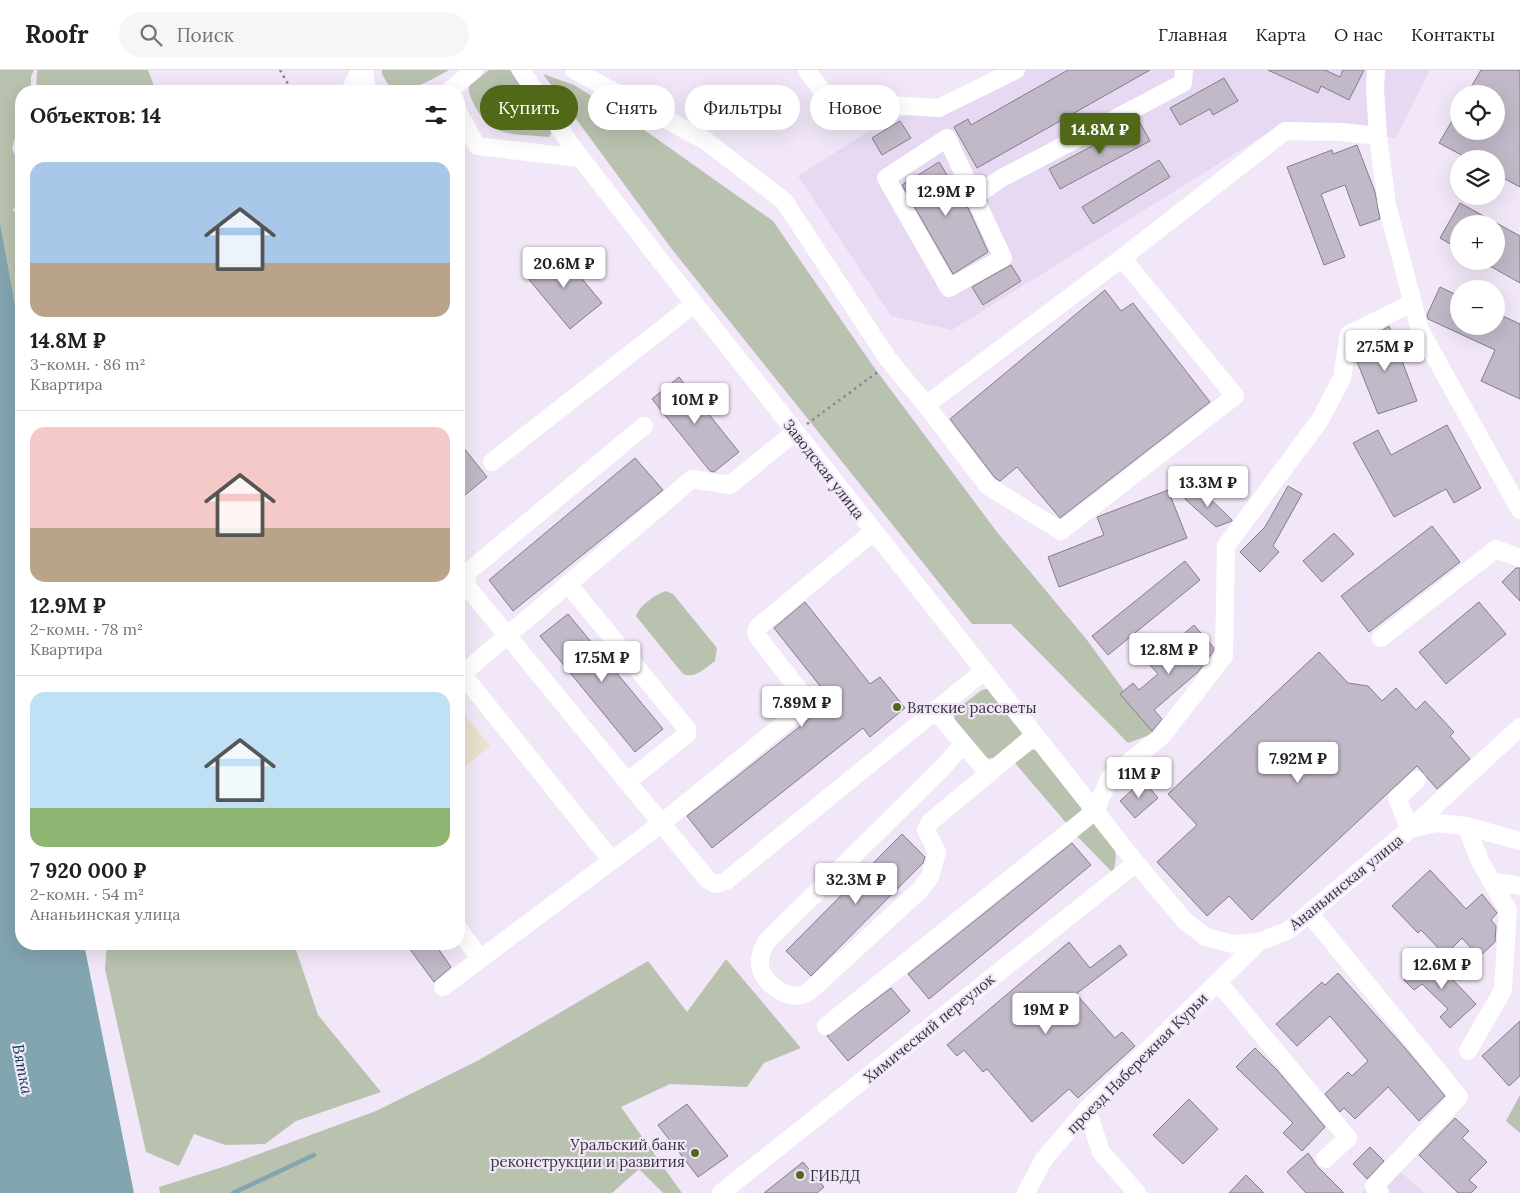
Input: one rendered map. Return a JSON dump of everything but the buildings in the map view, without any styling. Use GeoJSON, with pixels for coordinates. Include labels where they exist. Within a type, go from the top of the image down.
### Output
{"type":"FeatureCollection","features":[{"type":"Feature","properties":{"kind":"street"},"geometry":{"type":"LineString","coordinates":[[353,85],[362,70]]}},
{"type":"Feature","properties":{"kind":"street"},"geometry":{"type":"LineString","coordinates":[[362,70],[366,85]]}},
{"type":"Feature","properties":{"kind":"street"},"geometry":{"type":"LineString","coordinates":[[456,85],[474,70]]}},
{"type":"Feature","properties":{"kind":"street","name":"Заводская улица"},"geometry":{"type":"LineString","coordinates":[[521,70],[581,158],[694,304],[799,429],[874,532],[1136,862]]}},
{"type":"Feature","properties":{"kind":"street"},"geometry":{"type":"LineString","coordinates":[[574,70],[706,141],[784,201],[890,362],[926,405],[988,486],[1061,531],[1235,396],[1122,258]]}},
{"type":"Feature","properties":{"kind":"street"},"geometry":{"type":"LineString","coordinates":[[807,70],[833,107],[853,119],[890,105],[939,108],[1016,70]]}},
{"type":"Feature","properties":{"kind":"street"},"geometry":{"type":"LineString","coordinates":[[976,196],[1000,179],[1183,83],[1184,70]]}},
{"type":"Feature","properties":{"kind":"street"},"geometry":{"type":"LineString","coordinates":[[1376,70],[1378,136],[1387,205],[1420,330],[1520,510]]}},
{"type":"Feature","properties":{"kind":"street"},"geometry":{"type":"LineString","coordinates":[[465,125],[477,146],[581,158]]}},
{"type":"Feature","properties":{"kind":"street"},"geometry":{"type":"LineString","coordinates":[[926,405],[1122,258],[1285,131],[1342,132],[1378,136]]}},
{"type":"Feature","properties":{"kind":"street"},"geometry":{"type":"LineString","coordinates":[[947,138],[976,196],[1003,258],[949,288],[886,178],[947,138]]}},
{"type":"Feature","properties":{"kind":"street"},"geometry":{"type":"LineString","coordinates":[[826,1026],[1095,812],[1110,777],[1162,736],[1224,656],[1226,546],[1320,420],[1342,378],[1349,334],[1412,303]]}},
{"type":"Feature","properties":{"kind":"street"},"geometry":{"type":"LineString","coordinates":[[492,462],[694,304]]}},
{"type":"Feature","properties":{"kind":"street"},"geometry":{"type":"LineString","coordinates":[[644,426],[469,571],[465,584],[708,880],[716,884],[726,881],[984,671]]}},
{"type":"Feature","properties":{"kind":"street"},"geometry":{"type":"LineString","coordinates":[[465,668],[692,479],[730,485],[799,429]]}},
{"type":"Feature","properties":{"kind":"street"},"geometry":{"type":"LineString","coordinates":[[443,987],[662,823],[804,707],[805,700],[802,694],[758,637],[756,632],[758,627],[874,532]]}},
{"type":"Feature","properties":{"kind":"street"},"geometry":{"type":"LineString","coordinates":[[1381,638],[1496,549],[1520,558]]}},
{"type":"Feature","properties":{"kind":"street"},"geometry":{"type":"LineString","coordinates":[[568,584],[687,730],[686,734],[627,782]]}},
{"type":"Feature","properties":{"kind":"street"},"geometry":{"type":"LineString","coordinates":[[465,678],[612,861]]}},
{"type":"Feature","properties":{"kind":"street"},"geometry":{"type":"LineString","coordinates":[[935,710],[962,745],[989,774]]}},
{"type":"Feature","properties":{"kind":"street","name":"Ананьинская улица"},"geometry":{"type":"LineString","coordinates":[[1136,862],[1186,921],[1206,937],[1233,944],[1258,942],[1289,930],[1410,829],[1520,726]]}},
{"type":"Feature","properties":{"kind":"street"},"geometry":{"type":"LineString","coordinates":[[962,745],[944,766],[766,942],[760,959],[761,973],[776,988],[788,995],[801,995],[812,989],[920,890],[930,877],[937,852],[926,830],[930,822],[1035,735]]}},
{"type":"Feature","properties":{"kind":"street"},"geometry":{"type":"LineString","coordinates":[[1417,780],[1397,798],[1410,829],[1437,823],[1466,826],[1520,841]]}},
{"type":"Feature","properties":{"kind":"street"},"geometry":{"type":"LineString","coordinates":[[1466,826],[1481,862],[1508,910],[1503,990],[1468,1051]]}},
{"type":"Feature","properties":{"kind":"street","name":"Химический переулок"},"geometry":{"type":"LineString","coordinates":[[721,1193],[1136,862]]}},
{"type":"Feature","properties":{"kind":"street"},"geometry":{"type":"LineString","coordinates":[[1491,881],[1520,886]]}},
{"type":"Feature","properties":{"kind":"street"},"geometry":{"type":"LineString","coordinates":[[1309,913],[1460,1097],[1377,1190]]}},
{"type":"Feature","properties":{"kind":"street"},"geometry":{"type":"LineString","coordinates":[[465,938],[480,959]]}},
{"type":"Feature","properties":{"kind":"street","name":"проезд Набережная Курьи"},"geometry":{"type":"LineString","coordinates":[[1026,1193],[1044,1159],[1087,1109],[1258,942]]}},
{"type":"Feature","properties":{"kind":"street"},"geometry":{"type":"LineString","coordinates":[[1218,982],[1348,1138],[1325,1159]]}},
{"type":"Feature","properties":{"kind":"street"},"geometry":{"type":"LineString","coordinates":[[1087,1109],[1100,1152],[1137,1193]]}},
{"type":"Feature","properties":{"kind":"path"},"geometry":{"type":"LineString","coordinates":[[280,70],[289,85]]}},
{"type":"Feature","properties":{"kind":"path"},"geometry":{"type":"LineString","coordinates":[[799,429],[890,362]]}},
{"type":"Feature","properties":{"kind":"shaded area"},"geometry":{"type":"Polygon","coordinates":[[[1026,70],[1430,70],[1396,138],[1293,122],[1263,136],[952,330],[891,316],[798,176],[871,130],[900,130],[900,116],[937,113],[1026,70]]]}},
{"type":"Feature","properties":{"kind":"shaded area"},"geometry":{"type":"Polygon","coordinates":[[[465,715],[490,746],[465,767],[465,715]]]}},
{"type":"Feature","properties":{"kind":"shaded area"},"geometry":{"type":"Polygon","coordinates":[[[1397,1169],[1425,1193],[1361,1193],[1397,1169]]]}},
{"type":"Feature","properties":{"kind":"green space"},"geometry":{"type":"Polygon","coordinates":[[[0,70],[34,70],[31,77],[31,85],[15,85],[15,138],[12,149],[15,155],[15,207],[13,211],[15,211],[15,305],[0,222],[0,70]]]}},
{"type":"Feature","properties":{"kind":"green space"},"geometry":{"type":"Polygon","coordinates":[[[37,70],[148,70],[154,85],[36,85],[37,70]]]}},
{"type":"Feature","properties":{"kind":"green space"},"geometry":{"type":"Polygon","coordinates":[[[382,70],[449,70],[420,85],[388,85],[382,74],[382,70]]]}},
{"type":"Feature","properties":{"kind":"green space"},"geometry":{"type":"Polygon","coordinates":[[[489,70],[510,70],[520,85],[480,85],[480,114],[470,96],[469,85],[489,70]]]}},
{"type":"Feature","properties":{"kind":"green space"},"geometry":{"type":"Polygon","coordinates":[[[543,74],[574,85],[551,85],[543,74]]]}},
{"type":"Feature","properties":{"kind":"green space"},"geometry":{"type":"Polygon","coordinates":[[[578,87],[588,94],[588,130],[644,130],[773,221],[873,366],[997,532],[1087,640],[1155,733],[1128,743],[1011,624],[972,624],[671,248],[578,122],[578,87]]]}},
{"type":"Feature","properties":{"kind":"green space"},"geometry":{"type":"Polygon","coordinates":[[[500,130],[551,130],[552,132],[549,137],[500,130]]]}},
{"type":"Feature","properties":{"kind":"green space"},"geometry":{"type":"Polygon","coordinates":[[[666,591],[673,594],[717,648],[715,661],[696,674],[683,674],[636,616],[648,601],[666,591]]]}},
{"type":"Feature","properties":{"kind":"green space"},"geometry":{"type":"Polygon","coordinates":[[[990,688],[1025,731],[1024,739],[1006,752],[997,757],[986,758],[955,721],[954,711],[982,690],[990,688]]]}},
{"type":"Feature","properties":{"kind":"green space"},"geometry":{"type":"Polygon","coordinates":[[[1032,750],[1039,750],[1083,804],[1081,811],[1068,825],[1015,763],[1032,750]]]}},
{"type":"Feature","properties":{"kind":"green space"},"geometry":{"type":"Polygon","coordinates":[[[1094,817],[1109,837],[1115,849],[1113,873],[1074,833],[1094,817]]]}},
{"type":"Feature","properties":{"kind":"green space"},"geometry":{"type":"Polygon","coordinates":[[[107,950],[296,950],[318,1015],[381,1092],[296,1121],[265,1144],[225,1145],[194,1134],[179,1166],[146,1152],[105,969],[107,950]]]}},
{"type":"Feature","properties":{"kind":"green space"},"geometry":{"type":"Polygon","coordinates":[[[726,959],[801,1048],[764,1063],[747,1087],[670,1084],[621,1107],[682,1193],[663,1193],[639,1169],[612,1193],[160,1193],[159,1187],[226,1166],[376,1111],[479,1060],[648,961],[687,1012],[726,959]]]}},
{"type":"Feature","properties":{"kind":"green space"},"geometry":{"type":"Polygon","coordinates":[[[1520,1095],[1520,1133],[1506,1121],[1520,1095]]]}},
{"type":"Feature","properties":{"kind":"water","name":"Вятка"},"geometry":{"type":"Polygon","coordinates":[[[0,222],[15,305],[15,950],[85,950],[134,1193],[0,1193],[0,222]]]}},
{"type":"Feature","properties":{"kind":"waterway"},"geometry":{"type":"LineString","coordinates":[[233,1193],[314,1155]]}},
{"type":"Feature","properties":{"kind":"place","name":"Вятские рассветы"},"geometry":{"type":"Point","coordinates":[897,707]}},
{"type":"Feature","properties":{"kind":"place","name":"Уральский банк реконструкции и развития"},"geometry":{"type":"Point","coordinates":[695,1153]}},
{"type":"Feature","properties":{"kind":"place","name":"ГИБДД"},"geometry":{"type":"Point","coordinates":[800,1175]}}]}
